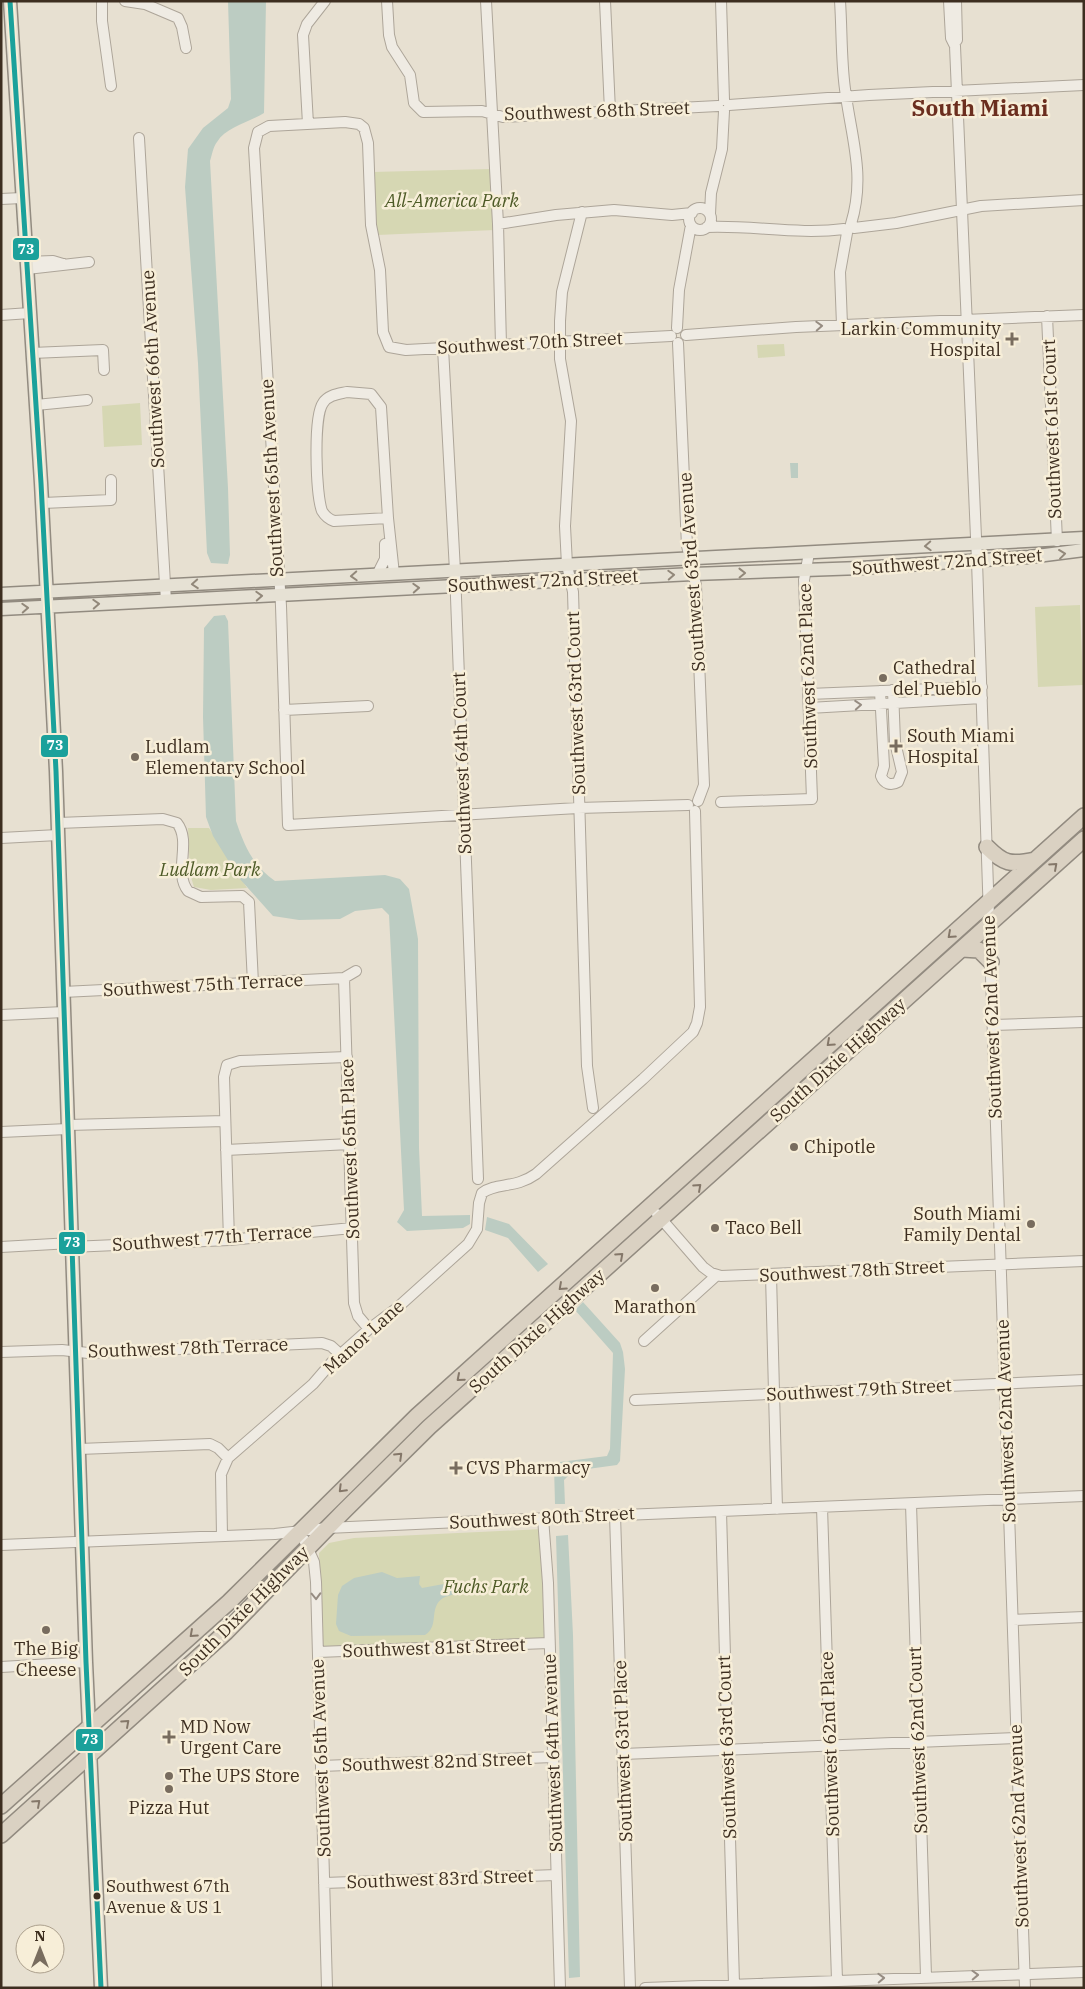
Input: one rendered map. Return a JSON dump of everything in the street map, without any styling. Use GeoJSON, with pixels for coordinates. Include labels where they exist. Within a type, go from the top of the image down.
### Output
{"type":"FeatureCollection","features":[{"type":"Feature","properties":{"kind":"highway","name":"South Dixie Highway"},"geometry":{"type":"LineString","coordinates":[[1,1806],[229,1602],[393,1438],[1084,816]]}},
{"type":"Feature","properties":{"kind":"highway","name":"South Dixie Highway"},"geometry":{"type":"LineString","coordinates":[[1,1835],[226,1632],[410,1445],[1084,840]]}},
{"type":"Feature","properties":{"kind":"highway"},"geometry":{"type":"LineString","coordinates":[[987,846],[1000,859],[1012,864],[1035,860]]}},
{"type":"Feature","properties":{"kind":"highway"},"geometry":{"type":"LineString","coordinates":[[962,949],[979,950],[991,962]]}},
{"type":"Feature","properties":{"kind":"highway"},"geometry":{"type":"LineString","coordinates":[[480,1382],[481,1368],[505,1345],[510,1334]]}},
{"type":"Feature","properties":{"kind":"main road"},"geometry":{"type":"LineString","coordinates":[[10,1],[6,24],[27,266],[48,607],[58,829],[88,1728],[101,1988]]}},
{"type":"Feature","properties":{"kind":"main road","name":"Southwest 72nd Street"},"geometry":{"type":"LineString","coordinates":[[1,594],[1057,541],[1084,538]]}},
{"type":"Feature","properties":{"kind":"main road","name":"Southwest 72nd Street"},"geometry":{"type":"LineString","coordinates":[[1,609],[693,574],[804,571],[977,561],[1084,550]]}},
{"type":"Feature","properties":{"kind":"street"},"geometry":{"type":"LineString","coordinates":[[102,1],[101,16],[111,86]]}},
{"type":"Feature","properties":{"kind":"street"},"geometry":{"type":"LineString","coordinates":[[125,1],[153,4],[178,18],[186,48]]}},
{"type":"Feature","properties":{"kind":"street"},"geometry":{"type":"LineString","coordinates":[[308,124],[303,34],[307,24],[325,1]]}},
{"type":"Feature","properties":{"kind":"street","name":"Southwest 68th Street"},"geometry":{"type":"LineString","coordinates":[[387,1],[390,43],[393,51],[410,75],[413,100],[417,109],[431,114],[482,112],[503,117],[1084,85]]}},
{"type":"Feature","properties":{"kind":"street"},"geometry":{"type":"LineString","coordinates":[[486,1],[498,224],[497,249],[501,345]]}},
{"type":"Feature","properties":{"kind":"street"},"geometry":{"type":"LineString","coordinates":[[605,1],[610,111]]}},
{"type":"Feature","properties":{"kind":"street"},"geometry":{"type":"LineString","coordinates":[[711,215],[712,193],[722,149],[724,106],[721,1]]}},
{"type":"Feature","properties":{"kind":"street"},"geometry":{"type":"LineString","coordinates":[[840,1],[846,98],[855,138],[858,169],[857,198],[840,272],[842,325]]}},
{"type":"Feature","properties":{"kind":"street","name":"Southwest 62nd Avenue"},"geometry":{"type":"LineString","coordinates":[[949,1],[951,38],[954,46],[962,209],[982,687],[1025,1988]]}},
{"type":"Feature","properties":{"kind":"street","name":"Southwest 62nd Avenue"},"geometry":{"type":"LineString","coordinates":[[954,46],[958,37],[956,1]]}},
{"type":"Feature","properties":{"kind":"street","name":"Southwest 70th Street"},"geometry":{"type":"LineString","coordinates":[[308,124],[345,122],[362,126],[367,137],[372,225],[379,259],[383,332],[389,347],[401,351],[678,336],[796,327],[1084,315]]}},
{"type":"Feature","properties":{"kind":"street","name":"Southwest 65th Avenue"},"geometry":{"type":"LineString","coordinates":[[308,124],[274,125],[258,132],[254,148],[280,595],[288,825],[463,815]]}},
{"type":"Feature","properties":{"kind":"street","name":"Southwest 66th Avenue"},"geometry":{"type":"LineString","coordinates":[[139,138],[166,601]]}},
{"type":"Feature","properties":{"kind":"street"},"geometry":{"type":"LineString","coordinates":[[693,217],[712,193]]}},
{"type":"Feature","properties":{"kind":"street"},"geometry":{"type":"LineString","coordinates":[[1,199],[22,198]]}},
{"type":"Feature","properties":{"kind":"street"},"geometry":{"type":"LineString","coordinates":[[693,217],[705,228],[733,225],[794,230],[849,229],[903,222],[962,209],[1084,200]]}},
{"type":"Feature","properties":{"kind":"street"},"geometry":{"type":"LineString","coordinates":[[498,224],[582,212],[624,210],[693,217],[706,210],[711,215],[733,225]]}},
{"type":"Feature","properties":{"kind":"street","name":"Southwest 63rd Court"},"geometry":{"type":"LineString","coordinates":[[582,212],[562,292],[560,342],[571,421],[565,512],[566,565],[572,592],[587,1066],[592,1108]]}},
{"type":"Feature","properties":{"kind":"street","name":"Southwest 63rd Avenue"},"geometry":{"type":"LineString","coordinates":[[688,248],[705,228],[711,215]]}},
{"type":"Feature","properties":{"kind":"street","name":"Southwest 63rd Avenue"},"geometry":{"type":"LineString","coordinates":[[477,1231],[479,1200],[484,1191],[518,1184],[536,1174],[687,1039],[697,1023],[700,1003],[694,806],[703,791],[704,781],[698,634],[693,574],[687,546],[678,336],[680,283],[693,217]]}},
{"type":"Feature","properties":{"kind":"street"},"geometry":{"type":"LineString","coordinates":[[27,266],[54,260],[63,264],[89,262]]}},
{"type":"Feature","properties":{"kind":"street"},"geometry":{"type":"LineString","coordinates":[[1,315],[30,313]]}},
{"type":"Feature","properties":{"kind":"street","name":"Southwest 61st Court"},"geometry":{"type":"LineString","coordinates":[[1047,316],[1057,541]]}},
{"type":"Feature","properties":{"kind":"street","name":"Southwest 64th Court"},"geometry":{"type":"LineString","coordinates":[[443,348],[456,586],[478,1179]]}},
{"type":"Feature","properties":{"kind":"street"},"geometry":{"type":"LineString","coordinates":[[32,353],[103,350],[104,370]]}},
{"type":"Feature","properties":{"kind":"street"},"geometry":{"type":"LineString","coordinates":[[388,518],[334,521],[329,519],[322,511],[319,490],[317,420],[323,403],[332,396],[347,392],[367,393],[375,397],[381,407],[389,532],[394,574]]}},
{"type":"Feature","properties":{"kind":"street"},"geometry":{"type":"LineString","coordinates":[[36,405],[87,400]]}},
{"type":"Feature","properties":{"kind":"street"},"geometry":{"type":"LineString","coordinates":[[42,504],[112,500],[111,480]]}},
{"type":"Feature","properties":{"kind":"street"},"geometry":{"type":"LineString","coordinates":[[377,575],[385,559],[385,535],[389,532]]}},
{"type":"Feature","properties":{"kind":"street","name":"Southwest 62nd Place"},"geometry":{"type":"LineString","coordinates":[[721,802],[812,799],[804,571],[809,553]]}},
{"type":"Feature","properties":{"kind":"street"},"geometry":{"type":"LineString","coordinates":[[809,694],[982,687]]}},
{"type":"Feature","properties":{"kind":"street"},"geometry":{"type":"LineString","coordinates":[[880,691],[884,766],[881,778],[891,784],[898,782],[901,778],[896,742],[893,690]]}},
{"type":"Feature","properties":{"kind":"street"},"geometry":{"type":"LineString","coordinates":[[809,708],[982,698]]}},
{"type":"Feature","properties":{"kind":"street"},"geometry":{"type":"LineString","coordinates":[[284,710],[368,706]]}},
{"type":"Feature","properties":{"kind":"street"},"geometry":{"type":"LineString","coordinates":[[884,766],[893,763],[900,767]]}},
{"type":"Feature","properties":{"kind":"street"},"geometry":{"type":"LineString","coordinates":[[463,815],[578,808],[694,806]]}},
{"type":"Feature","properties":{"kind":"street"},"geometry":{"type":"LineString","coordinates":[[1,838],[58,829],[82,822],[173,820],[179,825],[183,839],[183,879],[188,891],[201,897],[240,896],[248,900],[251,909],[253,983]]}},
{"type":"Feature","properties":{"kind":"street"},"geometry":{"type":"LineString","coordinates":[[344,978],[356,971]]}},
{"type":"Feature","properties":{"kind":"street","name":"Southwest 75th Terrace"},"geometry":{"type":"LineString","coordinates":[[63,992],[344,978]]}},
{"type":"Feature","properties":{"kind":"street","name":"Southwest 65th Place"},"geometry":{"type":"LineString","coordinates":[[344,978],[355,1308],[358,1316],[369,1329]]}},
{"type":"Feature","properties":{"kind":"street"},"geometry":{"type":"LineString","coordinates":[[1,1015],[64,1012]]}},
{"type":"Feature","properties":{"kind":"street"},"geometry":{"type":"LineString","coordinates":[[993,1025],[1084,1022]]}},
{"type":"Feature","properties":{"kind":"street"},"geometry":{"type":"LineString","coordinates":[[230,1240],[224,1077],[227,1065],[240,1061],[347,1058]]}},
{"type":"Feature","properties":{"kind":"street"},"geometry":{"type":"LineString","coordinates":[[1,1132],[68,1127],[225,1121]]}},
{"type":"Feature","properties":{"kind":"street"},"geometry":{"type":"LineString","coordinates":[[226,1150],[350,1144]]}},
{"type":"Feature","properties":{"kind":"street"},"geometry":{"type":"LineString","coordinates":[[644,1341],[717,1275],[703,1267],[649,1206]]}},
{"type":"Feature","properties":{"kind":"street","name":"Southwest 77th Terrace"},"geometry":{"type":"LineString","coordinates":[[1,1246],[230,1240],[352,1228]]}},
{"type":"Feature","properties":{"kind":"street","name":"Manor Lane"},"geometry":{"type":"LineString","coordinates":[[228,1458],[313,1384],[369,1329],[392,1312],[468,1244],[477,1231]]}},
{"type":"Feature","properties":{"kind":"street","name":"Southwest 78th Street"},"geometry":{"type":"LineString","coordinates":[[717,1275],[1084,1261]]}},
{"type":"Feature","properties":{"kind":"street"},"geometry":{"type":"LineString","coordinates":[[771,1274],[777,1509]]}},
{"type":"Feature","properties":{"kind":"street","name":"Southwest 78th Terrace"},"geometry":{"type":"LineString","coordinates":[[1,1352],[88,1353],[322,1343],[331,1346],[341,1355]]}},
{"type":"Feature","properties":{"kind":"street","name":"Southwest 79th Street"},"geometry":{"type":"LineString","coordinates":[[635,1400],[1084,1380]]}},
{"type":"Feature","properties":{"kind":"street"},"geometry":{"type":"LineString","coordinates":[[79,1449],[210,1444],[217,1447],[228,1458],[221,1474],[222,1536]]}},
{"type":"Feature","properties":{"kind":"street","name":"Southwest 80th Street"},"geometry":{"type":"LineString","coordinates":[[1,1545],[222,1536],[327,1528],[543,1518],[1084,1496]]}},
{"type":"Feature","properties":{"kind":"street","name":"Southwest 62nd Court"},"geometry":{"type":"LineString","coordinates":[[910,1504],[926,1976]]}},
{"type":"Feature","properties":{"kind":"street","name":"Southwest 62nd Place"},"geometry":{"type":"LineString","coordinates":[[822,1507],[837,1980]]}},
{"type":"Feature","properties":{"kind":"street","name":"Southwest 63rd Court"},"geometry":{"type":"LineString","coordinates":[[721,1511],[734,1984]]}},
{"type":"Feature","properties":{"kind":"street","name":"Southwest 63rd Place"},"geometry":{"type":"LineString","coordinates":[[615,1515],[630,1988]]}},
{"type":"Feature","properties":{"kind":"street","name":"Southwest 64th Avenue"},"geometry":{"type":"LineString","coordinates":[[543,1518],[545,1529],[560,1988]]}},
{"type":"Feature","properties":{"kind":"street","name":"Southwest 65th Avenue"},"geometry":{"type":"LineString","coordinates":[[300,1531],[314,1568],[328,1988]]}},
{"type":"Feature","properties":{"kind":"street"},"geometry":{"type":"LineString","coordinates":[[1013,1620],[1084,1617]]}},
{"type":"Feature","properties":{"kind":"street","name":"Southwest 81st Street"},"geometry":{"type":"LineString","coordinates":[[318,1652],[549,1643]]}},
{"type":"Feature","properties":{"kind":"street"},"geometry":{"type":"LineString","coordinates":[[1,1667],[86,1662]]}},
{"type":"Feature","properties":{"kind":"street"},"geometry":{"type":"LineString","coordinates":[[623,1754],[1016,1738]]}},
{"type":"Feature","properties":{"kind":"street","name":"Southwest 82nd Street"},"geometry":{"type":"LineString","coordinates":[[321,1766],[553,1757]]}},
{"type":"Feature","properties":{"kind":"street","name":"Southwest 83rd Street"},"geometry":{"type":"LineString","coordinates":[[324,1883],[556,1875]]}},
{"type":"Feature","properties":{"kind":"street"},"geometry":{"type":"LineString","coordinates":[[645,1988],[926,1976],[1084,1972]]}},
{"type":"Feature","properties":{"kind":"green space","name":"All-America Park"},"geometry":{"type":"Polygon","coordinates":[[[491,169],[495,230],[377,235],[372,172],[491,169]]]}},
{"type":"Feature","properties":{"kind":"green space"},"geometry":{"type":"Polygon","coordinates":[[[784,344],[785,356],[758,358],[757,345],[784,344]]]}},
{"type":"Feature","properties":{"kind":"green space"},"geometry":{"type":"Polygon","coordinates":[[[140,403],[142,445],[104,447],[102,406],[140,403]]]}},
{"type":"Feature","properties":{"kind":"green space"},"geometry":{"type":"Polygon","coordinates":[[[1080,605],[1083,685],[1038,687],[1035,607],[1080,605]]]}},
{"type":"Feature","properties":{"kind":"green space","name":"Ludlam Park"},"geometry":{"type":"Polygon","coordinates":[[[188,828],[209,828],[247,888],[211,890],[194,887],[190,874],[188,828]]]}},
{"type":"Feature","properties":{"kind":"green space","name":"Fuchs Park"},"geometry":{"type":"Polygon","coordinates":[[[542,1529],[544,1639],[321,1648],[319,1553],[329,1543],[354,1538],[542,1529]]]}},
{"type":"Feature","properties":{"kind":"shaded area"},"geometry":{"type":"Polygon","coordinates":[[[228,1],[266,1],[264,113],[226,132],[214,146],[210,161],[228,488],[230,555],[228,564],[211,563],[207,553],[198,363],[185,187],[188,149],[203,128],[228,108],[231,99],[228,1]]]}},
{"type":"Feature","properties":{"kind":"shaded area"},"geometry":{"type":"Polygon","coordinates":[[[790,463],[798,463],[798,478],[791,478],[790,463]]]}},
{"type":"Feature","properties":{"kind":"shaded area"},"geometry":{"type":"Polygon","coordinates":[[[225,615],[228,621],[236,821],[246,847],[255,862],[275,881],[385,875],[400,879],[409,889],[418,939],[419,1148],[422,1216],[470,1215],[470,1224],[463,1228],[407,1231],[397,1222],[404,1210],[389,915],[382,908],[355,911],[340,919],[299,920],[273,916],[239,878],[213,836],[206,817],[203,717],[204,628],[214,616],[225,615]]]}},
{"type":"Feature","properties":{"kind":"shaded area"},"geometry":{"type":"Polygon","coordinates":[[[487,1217],[509,1224],[548,1264],[538,1272],[508,1238],[485,1230],[487,1217]]]}},
{"type":"Feature","properties":{"kind":"shaded area"},"geometry":{"type":"Polygon","coordinates":[[[583,1302],[620,1343],[623,1352],[625,1369],[620,1461],[617,1465],[573,1471],[564,1480],[565,1504],[555,1504],[554,1466],[560,1462],[607,1456],[610,1449],[613,1353],[575,1310],[583,1302]]]}},
{"type":"Feature","properties":{"kind":"shaded area"},"geometry":{"type":"Polygon","coordinates":[[[568,1535],[573,1635],[580,1977],[569,1978],[556,1536],[568,1535]]]}},
{"type":"Feature","properties":{"kind":"shaded area"},"geometry":{"type":"Polygon","coordinates":[[[382,1572],[397,1578],[420,1576],[419,1584],[422,1588],[449,1583],[454,1585],[455,1594],[444,1597],[439,1602],[436,1607],[432,1627],[425,1635],[351,1636],[339,1631],[336,1624],[338,1595],[342,1586],[354,1578],[382,1572]]]}},
{"type":"Feature","properties":{"kind":"transit line","name":"73"},"geometry":{"type":"LineString","coordinates":[[10,1],[41,483],[56,771],[86,1662],[101,1988]]}},
{"type":"Feature","properties":{"kind":"place","name":"Larkin Community Hospital"},"geometry":{"type":"Point","coordinates":[1012,339]}},
{"type":"Feature","properties":{"kind":"place","name":"Cathedral del Pueblo"},"geometry":{"type":"Point","coordinates":[883,678]}},
{"type":"Feature","properties":{"kind":"place","name":"South Miami Hospital"},"geometry":{"type":"Point","coordinates":[896,746]}},
{"type":"Feature","properties":{"kind":"place","name":"Ludlam Elementary School"},"geometry":{"type":"Point","coordinates":[135,757]}},
{"type":"Feature","properties":{"kind":"place","name":"Chipotle"},"geometry":{"type":"Point","coordinates":[794,1147]}},
{"type":"Feature","properties":{"kind":"place","name":"South Miami Family Dental"},"geometry":{"type":"Point","coordinates":[1031,1224]}},
{"type":"Feature","properties":{"kind":"place","name":"Taco Bell"},"geometry":{"type":"Point","coordinates":[715,1228]}},
{"type":"Feature","properties":{"kind":"place","name":"Marathon"},"geometry":{"type":"Point","coordinates":[655,1288]}},
{"type":"Feature","properties":{"kind":"place","name":"CVS Pharmacy"},"geometry":{"type":"Point","coordinates":[456,1468]}},
{"type":"Feature","properties":{"kind":"place","name":"The Big Cheese"},"geometry":{"type":"Point","coordinates":[46,1630]}},
{"type":"Feature","properties":{"kind":"place","name":"MD Now Urgent Care"},"geometry":{"type":"Point","coordinates":[169,1737]}},
{"type":"Feature","properties":{"kind":"place","name":"The UPS Store"},"geometry":{"type":"Point","coordinates":[169,1776]}},
{"type":"Feature","properties":{"kind":"place","name":"Pizza Hut"},"geometry":{"type":"Point","coordinates":[169,1789]}},
{"type":"Feature","properties":{"kind":"place","name":"Southwest 67th Avenue & US 1"},"geometry":{"type":"Point","coordinates":[97,1896]}},
{"type":"Feature","properties":{"kind":"district","name":"South Miami"},"geometry":{"type":"Point","coordinates":[980,108]}}]}
